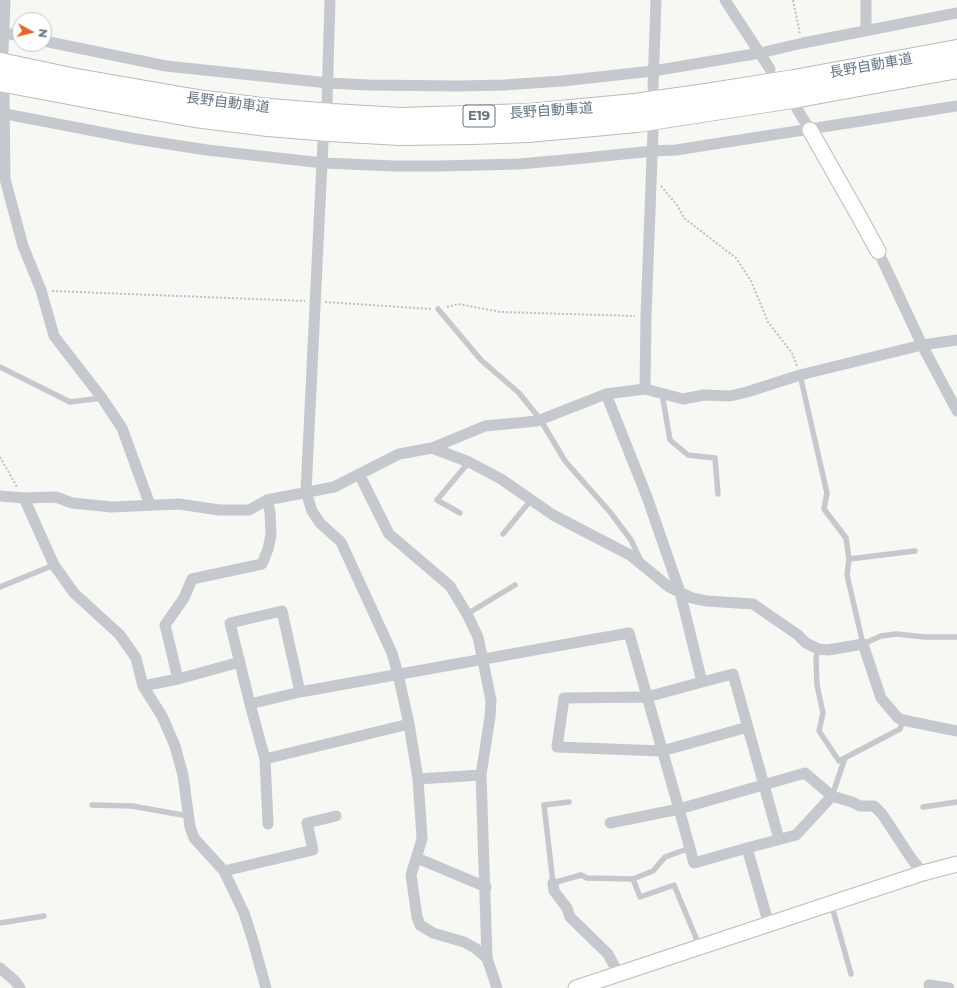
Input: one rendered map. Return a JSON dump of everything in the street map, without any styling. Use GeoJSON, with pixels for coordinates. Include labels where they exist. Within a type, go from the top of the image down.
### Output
{"type":"FeatureCollection","features":[{"type":"Feature","properties":{"kind":"highway","name":"長野自動車道"},"geometry":{"type":"LineString","coordinates":[[2,58],[70,78],[198,100],[301,111],[401,118],[528,114],[635,104],[794,80],[957,50]]}},
{"type":"Feature","properties":{"kind":"highway","name":"長野自動車道"},"geometry":{"type":"LineString","coordinates":[[2,88],[145,108],[194,117],[268,126],[400,135],[473,134],[543,131],[637,122],[798,97],[957,68]]}},
{"type":"Feature","properties":{"kind":"street"},"geometry":{"type":"LineString","coordinates":[[2,58],[2,32],[5,0]]}},
{"type":"Feature","properties":{"kind":"street"},"geometry":{"type":"LineString","coordinates":[[327,103],[330,0]]}},
{"type":"Feature","properties":{"kind":"street"},"geometry":{"type":"LineString","coordinates":[[653,88],[656,0]]}},
{"type":"Feature","properties":{"kind":"street"},"geometry":{"type":"LineString","coordinates":[[725,0],[770,69]]}},
{"type":"Feature","properties":{"kind":"street"},"geometry":{"type":"LineString","coordinates":[[866,0],[866,30]]}},
{"type":"Feature","properties":{"kind":"street"},"geometry":{"type":"LineString","coordinates":[[52,43],[166,66],[328,83],[384,85],[504,85],[562,81],[653,71],[760,53],[866,30],[957,13]]}},
{"type":"Feature","properties":{"kind":"street"},"geometry":{"type":"LineString","coordinates":[[2,32],[12,34]]}},
{"type":"Feature","properties":{"kind":"street"},"geometry":{"type":"LineString","coordinates":[[2,88],[5,179],[23,246],[40,290],[54,336],[102,398],[122,428],[150,505]]}},
{"type":"Feature","properties":{"kind":"street"},"geometry":{"type":"LineString","coordinates":[[2,113],[136,139],[207,150],[322,163],[395,166],[519,164],[676,150],[957,106]]}},
{"type":"Feature","properties":{"kind":"street"},"geometry":{"type":"LineString","coordinates":[[797,109],[833,169],[878,251],[922,345],[957,411]]}},
{"type":"Feature","properties":{"kind":"street"},"geometry":{"type":"LineString","coordinates":[[645,389],[646,316],[653,132]]}},
{"type":"Feature","properties":{"kind":"street"},"geometry":{"type":"LineString","coordinates":[[323,142],[306,492],[312,511],[320,523],[341,542],[389,646],[398,674],[409,724],[418,779],[422,840],[411,875],[420,924],[433,933],[464,942],[475,948],[487,958]]}},
{"type":"Feature","properties":{"kind":"street"},"geometry":{"type":"LineString","coordinates":[[0,496],[24,498],[56,497],[72,503],[112,507],[179,504],[219,510],[249,510],[267,500],[334,487],[399,454],[432,448],[485,426],[540,420],[606,394],[645,389],[683,399],[704,396],[730,396],[747,392],[800,374],[922,345],[957,340]]}},
{"type":"Feature","properties":{"kind":"street"},"geometry":{"type":"LineString","coordinates":[[606,394],[647,498],[680,592],[702,682]]}},
{"type":"Feature","properties":{"kind":"street"},"geometry":{"type":"LineString","coordinates":[[432,448],[469,462],[501,479],[574,527],[630,556],[669,587],[692,598],[708,601],[752,604],[798,635],[806,643],[818,649],[828,650],[863,644],[882,698],[898,718],[957,731]]}},
{"type":"Feature","properties":{"kind":"street"},"geometry":{"type":"LineString","coordinates":[[359,474],[389,534],[450,586],[467,614],[478,637],[491,700],[490,717],[481,775],[486,887],[487,958],[497,988]]}},
{"type":"Feature","properties":{"kind":"street"},"geometry":{"type":"LineString","coordinates":[[24,498],[54,565],[74,593],[120,635],[136,658],[143,686],[162,716],[175,746],[183,775],[188,816],[194,838],[224,870],[244,913],[266,988]]}},
{"type":"Feature","properties":{"kind":"street"},"geometry":{"type":"LineString","coordinates":[[178,679],[165,624],[184,598],[192,579],[262,564],[268,549],[271,535],[270,512],[267,500]]}},
{"type":"Feature","properties":{"kind":"street"},"geometry":{"type":"LineString","coordinates":[[268,824],[264,759],[230,623],[282,611],[300,692]]}},
{"type":"Feature","properties":{"kind":"street"},"geometry":{"type":"LineString","coordinates":[[250,704],[300,692],[482,658],[629,634],[694,863],[796,835],[832,796]]}},
{"type":"Feature","properties":{"kind":"street"},"geometry":{"type":"LineString","coordinates":[[143,686],[178,679],[240,662]]}},
{"type":"Feature","properties":{"kind":"street"},"geometry":{"type":"LineString","coordinates":[[748,727],[662,751],[557,747],[564,698],[647,697],[733,674],[748,727],[763,784],[779,839]]}},
{"type":"Feature","properties":{"kind":"street"},"geometry":{"type":"LineString","coordinates":[[264,759],[409,724]]}},
{"type":"Feature","properties":{"kind":"street"},"geometry":{"type":"LineString","coordinates":[[610,823],[679,809],[805,773],[832,796],[860,806],[874,806],[882,814],[911,858],[923,873]]}},
{"type":"Feature","properties":{"kind":"street"},"geometry":{"type":"LineString","coordinates":[[418,779],[481,775]]}},
{"type":"Feature","properties":{"kind":"street"},"geometry":{"type":"LineString","coordinates":[[224,870],[313,850],[307,823],[336,816]]}},
{"type":"Feature","properties":{"kind":"street"},"geometry":{"type":"LineString","coordinates":[[747,848],[769,924]]}},
{"type":"Feature","properties":{"kind":"street"},"geometry":{"type":"LineString","coordinates":[[417,858],[486,887]]}},
{"type":"Feature","properties":{"kind":"street"},"geometry":{"type":"LineString","coordinates":[[576,988],[923,873],[957,864]]}},
{"type":"Feature","properties":{"kind":"street"},"geometry":{"type":"LineString","coordinates":[[553,883],[554,890],[567,908],[570,917],[608,954],[618,973]]}},
{"type":"Feature","properties":{"kind":"street"},"geometry":{"type":"LineString","coordinates":[[0,968],[15,981],[20,988]]}},
{"type":"Feature","properties":{"kind":"street"},"geometry":{"type":"LineString","coordinates":[[929,985],[948,988]]}},
{"type":"Feature","properties":{"kind":"lane"},"geometry":{"type":"LineString","coordinates":[[438,309],[481,360],[519,393],[540,420],[564,461],[610,512],[631,540],[643,566]]}},
{"type":"Feature","properties":{"kind":"lane"},"geometry":{"type":"LineString","coordinates":[[0,367],[70,402],[102,398]]}},
{"type":"Feature","properties":{"kind":"lane"},"geometry":{"type":"LineString","coordinates":[[800,374],[827,493],[824,509],[846,538],[849,559],[847,575],[863,644],[881,636],[896,634],[925,637],[957,637]]}},
{"type":"Feature","properties":{"kind":"lane"},"geometry":{"type":"LineString","coordinates":[[662,394],[670,440],[688,455],[715,458],[718,494]]}},
{"type":"Feature","properties":{"kind":"lane"},"geometry":{"type":"LineString","coordinates":[[460,513],[437,500],[469,462]]}},
{"type":"Feature","properties":{"kind":"lane"},"geometry":{"type":"LineString","coordinates":[[503,534],[531,500]]}},
{"type":"Feature","properties":{"kind":"lane"},"geometry":{"type":"LineString","coordinates":[[849,559],[916,552]]}},
{"type":"Feature","properties":{"kind":"lane"},"geometry":{"type":"LineString","coordinates":[[0,587],[54,565]]}},
{"type":"Feature","properties":{"kind":"lane"},"geometry":{"type":"LineString","coordinates":[[467,614],[515,585]]}},
{"type":"Feature","properties":{"kind":"lane"},"geometry":{"type":"LineString","coordinates":[[818,649],[816,659],[816,685],[823,713],[819,731],[839,761],[900,729],[904,720]]}},
{"type":"Feature","properties":{"kind":"lane"},"geometry":{"type":"LineString","coordinates":[[832,796],[845,758]]}},
{"type":"Feature","properties":{"kind":"lane"},"geometry":{"type":"LineString","coordinates":[[568,802],[544,805],[553,883],[581,875],[587,878],[633,879],[653,871],[665,857],[690,848]]}},
{"type":"Feature","properties":{"kind":"lane"},"geometry":{"type":"LineString","coordinates":[[923,807],[957,802]]}},
{"type":"Feature","properties":{"kind":"lane"},"geometry":{"type":"LineString","coordinates":[[92,805],[132,806],[188,816]]}},
{"type":"Feature","properties":{"kind":"lane"},"geometry":{"type":"LineString","coordinates":[[633,879],[640,897],[674,885],[700,947]]}},
{"type":"Feature","properties":{"kind":"lane"},"geometry":{"type":"LineString","coordinates":[[831,903],[850,974]]}},
{"type":"Feature","properties":{"kind":"lane"},"geometry":{"type":"LineString","coordinates":[[0,923],[44,916]]}},
{"type":"Feature","properties":{"kind":"path"},"geometry":{"type":"LineString","coordinates":[[793,0],[803,43]]}},
{"type":"Feature","properties":{"kind":"path"},"geometry":{"type":"LineString","coordinates":[[652,180],[660,185],[677,205],[684,218],[736,258],[751,281],[768,322],[792,353],[800,374]]}},
{"type":"Feature","properties":{"kind":"path"},"geometry":{"type":"LineString","coordinates":[[40,290],[438,309],[458,304],[501,312],[646,316]]}},
{"type":"Feature","properties":{"kind":"path"},"geometry":{"type":"LineString","coordinates":[[0,457],[24,498]]}}]}
